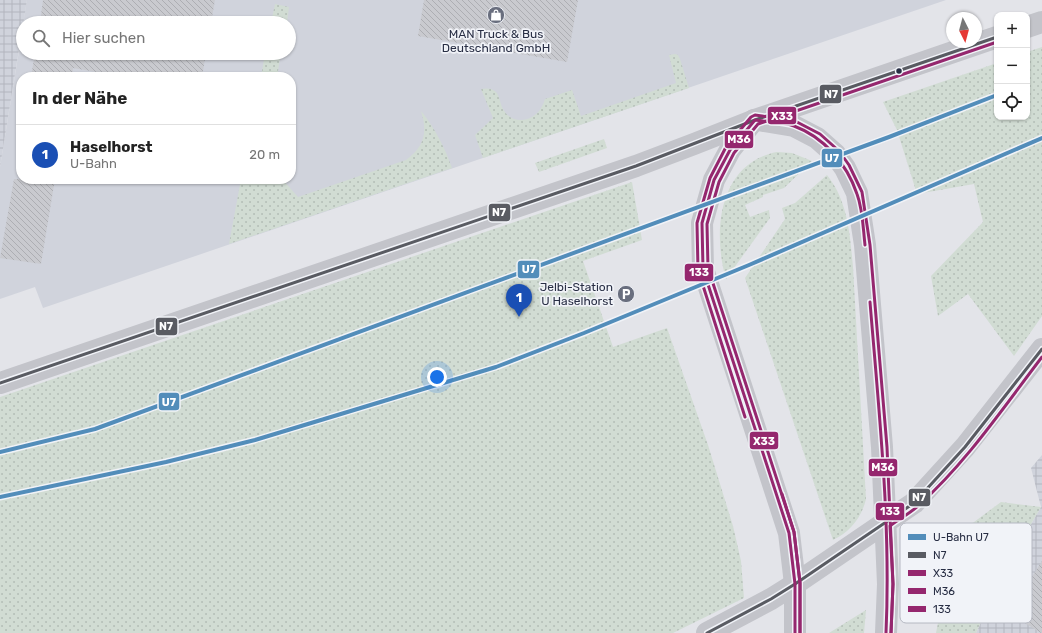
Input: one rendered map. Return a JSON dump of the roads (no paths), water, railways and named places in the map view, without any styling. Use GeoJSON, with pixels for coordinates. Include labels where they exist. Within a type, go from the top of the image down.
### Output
{"type":"FeatureCollection","features":[{"type":"Feature","properties":{"kind":"main road"},"geometry":{"type":"LineString","coordinates":[[1030,26],[1042,22]]}},
{"type":"Feature","properties":{"kind":"main road"},"geometry":{"type":"LineString","coordinates":[[0,383],[636,166],[755,120],[994,38]]}},
{"type":"Feature","properties":{"kind":"main road"},"geometry":{"type":"LineString","coordinates":[[755,120],[794,126],[817,138],[835,154],[857,193],[866,252],[882,447],[888,584],[886,633]]}},
{"type":"Feature","properties":{"kind":"main road"},"geometry":{"type":"LineString","coordinates":[[755,120],[730,150],[714,180],[702,223],[704,269],[789,533],[796,584],[795,633]]}},
{"type":"Feature","properties":{"kind":"main road"},"geometry":{"type":"LineString","coordinates":[[707,633],[796,584],[914,503],[935,482],[965,447],[1042,349]]}},
{"type":"Feature","properties":{"kind":"metro line","name":"U7"},"geometry":{"type":"LineString","coordinates":[[0,452],[95,429],[889,137],[994,96]]}},
{"type":"Feature","properties":{"kind":"metro line","name":"U7"},"geometry":{"type":"LineString","coordinates":[[0,497],[166,462],[255,440],[496,367],[584,333],[749,265],[1042,138]]}},
{"type":"Feature","properties":{"kind":"place","name":"MAN Truck & Bus Deutschland GmbH"},"geometry":{"type":"Point","coordinates":[496,15]}},
{"type":"Feature","properties":{"kind":"place","name":"Jelbi-Station U Haselhorst"},"geometry":{"type":"Point","coordinates":[626,294]}},
{"type":"Feature","properties":{"kind":"place","name":"Haselhorst"},"geometry":{"type":"Point","coordinates":[519,317]}}]}
